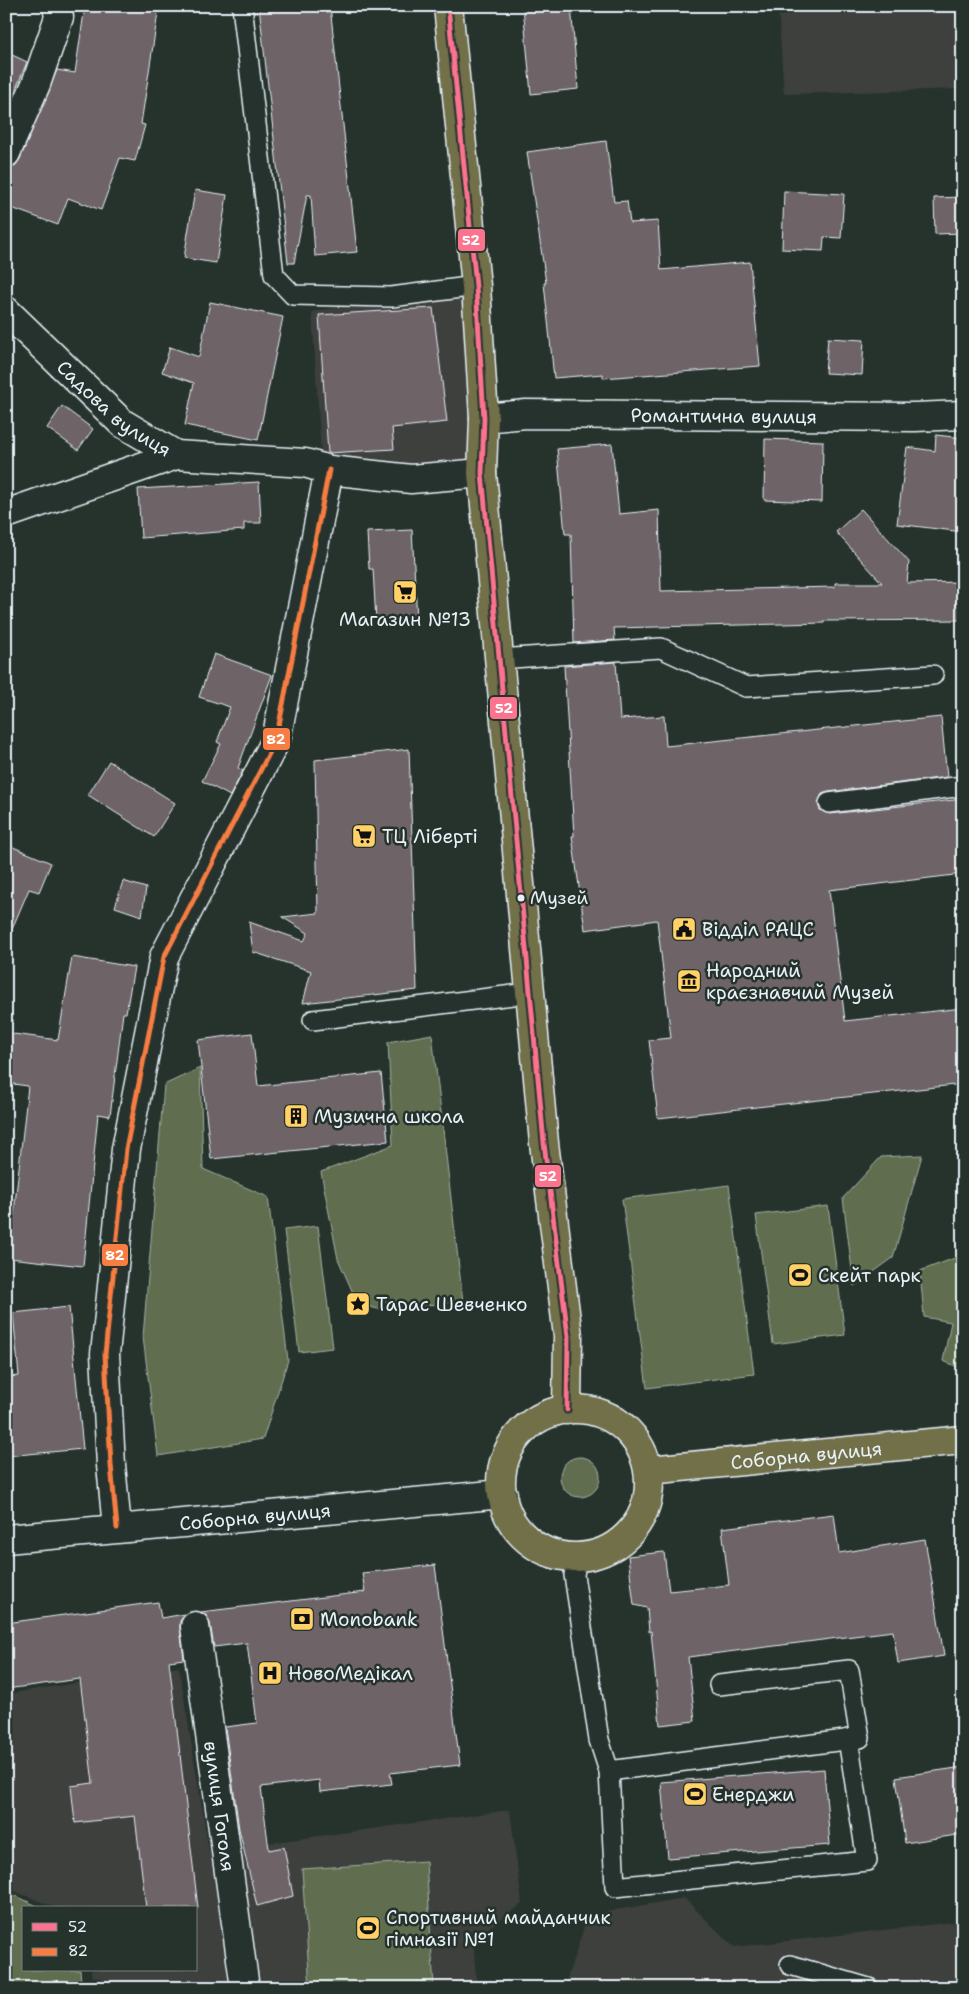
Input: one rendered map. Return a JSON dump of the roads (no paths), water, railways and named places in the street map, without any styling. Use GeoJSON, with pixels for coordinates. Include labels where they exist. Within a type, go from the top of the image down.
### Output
{"type":"FeatureCollection","features":[{"type":"Feature","properties":{"kind":"main road"},"geometry":{"type":"LineString","coordinates":[[448,6],[476,286],[484,418],[482,472],[498,659],[544,1142],[568,1336],[567,1410]]}},
{"type":"Feature","properties":{"kind":"main road"},"geometry":{"type":"LineString","coordinates":[[576,1408],[602,1413],[624,1426],[640,1446],[649,1470],[649,1495],[640,1520],[624,1539],[602,1552],[577,1557],[554,1554],[533,1543],[516,1526],[505,1506],[502,1483],[505,1460],[516,1438],[532,1422],[554,1412],[576,1408]]}},
{"type":"Feature","properties":{"kind":"main road","name":"Соборна вулиця"},"geometry":{"type":"LineString","coordinates":[[649,1470],[963,1440]]}},
{"type":"Feature","properties":{"kind":"street"},"geometry":{"type":"LineString","coordinates":[[6,154],[36,84],[59,17],[57,6]]}},
{"type":"Feature","properties":{"kind":"street","name":"Садова вулиця"},"geometry":{"type":"LineString","coordinates":[[6,311],[122,423],[176,455],[305,464],[329,470],[410,480],[482,472]]}},
{"type":"Feature","properties":{"kind":"street","name":"Романтична вулиця"},"geometry":{"type":"LineString","coordinates":[[484,418],[526,414],[915,417],[963,414]]}},
{"type":"Feature","properties":{"kind":"street"},"geometry":{"type":"LineString","coordinates":[[6,514],[176,455]]}},
{"type":"Feature","properties":{"kind":"street"},"geometry":{"type":"LineString","coordinates":[[117,1528],[111,1465],[105,1354],[130,1129],[164,957],[276,740],[329,470]]}},
{"type":"Feature","properties":{"kind":"street","name":"Соборна вулиця"},"geometry":{"type":"LineString","coordinates":[[6,1539],[503,1494]]}},
{"type":"Feature","properties":{"kind":"street","name":"вулиця Гоголя"},"geometry":{"type":"LineString","coordinates":[[195,1626],[245,1988]]}},
{"type":"Feature","properties":{"kind":"lane"},"geometry":{"type":"LineString","coordinates":[[242,6],[274,275],[293,295],[392,297],[476,286]]}},
{"type":"Feature","properties":{"kind":"lane"},"geometry":{"type":"LineString","coordinates":[[498,659],[661,648],[746,687],[933,676]]}},
{"type":"Feature","properties":{"kind":"lane"},"geometry":{"type":"LineString","coordinates":[[829,803],[963,786]]}},
{"type":"Feature","properties":{"kind":"lane"},"geometry":{"type":"LineString","coordinates":[[312,1020],[529,993]]}},
{"type":"Feature","properties":{"kind":"lane"},"geometry":{"type":"LineString","coordinates":[[577,1557],[574,1575],[599,1740],[609,1771],[616,1887],[867,1861],[848,1740]]}},
{"type":"Feature","properties":{"kind":"lane"},"geometry":{"type":"LineString","coordinates":[[609,1771],[860,1738],[849,1670],[719,1685]]}},
{"type":"Feature","properties":{"kind":"lane"},"geometry":{"type":"LineString","coordinates":[[790,1965],[869,1988]]}},
{"type":"Feature","properties":{"kind":"place","name":"Магазин №13"},"geometry":{"type":"Point","coordinates":[405,592]}},
{"type":"Feature","properties":{"kind":"place","name":"ТЦ Ліберті"},"geometry":{"type":"Point","coordinates":[364,836]}},
{"type":"Feature","properties":{"kind":"place","name":"Музей"},"geometry":{"type":"Point","coordinates":[521,898]}},
{"type":"Feature","properties":{"kind":"place","name":"Відділ РАЦС"},"geometry":{"type":"Point","coordinates":[684,929]}},
{"type":"Feature","properties":{"kind":"place","name":"Народний краєзнавчий Музей"},"geometry":{"type":"Point","coordinates":[689,981]}},
{"type":"Feature","properties":{"kind":"place","name":"Музична школа"},"geometry":{"type":"Point","coordinates":[296,1116]}},
{"type":"Feature","properties":{"kind":"place","name":"Скейт парк"},"geometry":{"type":"Point","coordinates":[800,1275]}},
{"type":"Feature","properties":{"kind":"place","name":"Тарас Шевченко"},"geometry":{"type":"Point","coordinates":[358,1304]}},
{"type":"Feature","properties":{"kind":"place","name":"Monobank"},"geometry":{"type":"Point","coordinates":[302,1619]}},
{"type":"Feature","properties":{"kind":"place","name":"НовоМедікал"},"geometry":{"type":"Point","coordinates":[270,1673]}},
{"type":"Feature","properties":{"kind":"place","name":"Енерджи"},"geometry":{"type":"Point","coordinates":[695,1794]}},
{"type":"Feature","properties":{"kind":"place","name":"Спортивний майданчик гімназії №1"},"geometry":{"type":"Point","coordinates":[368,1928]}}]}
